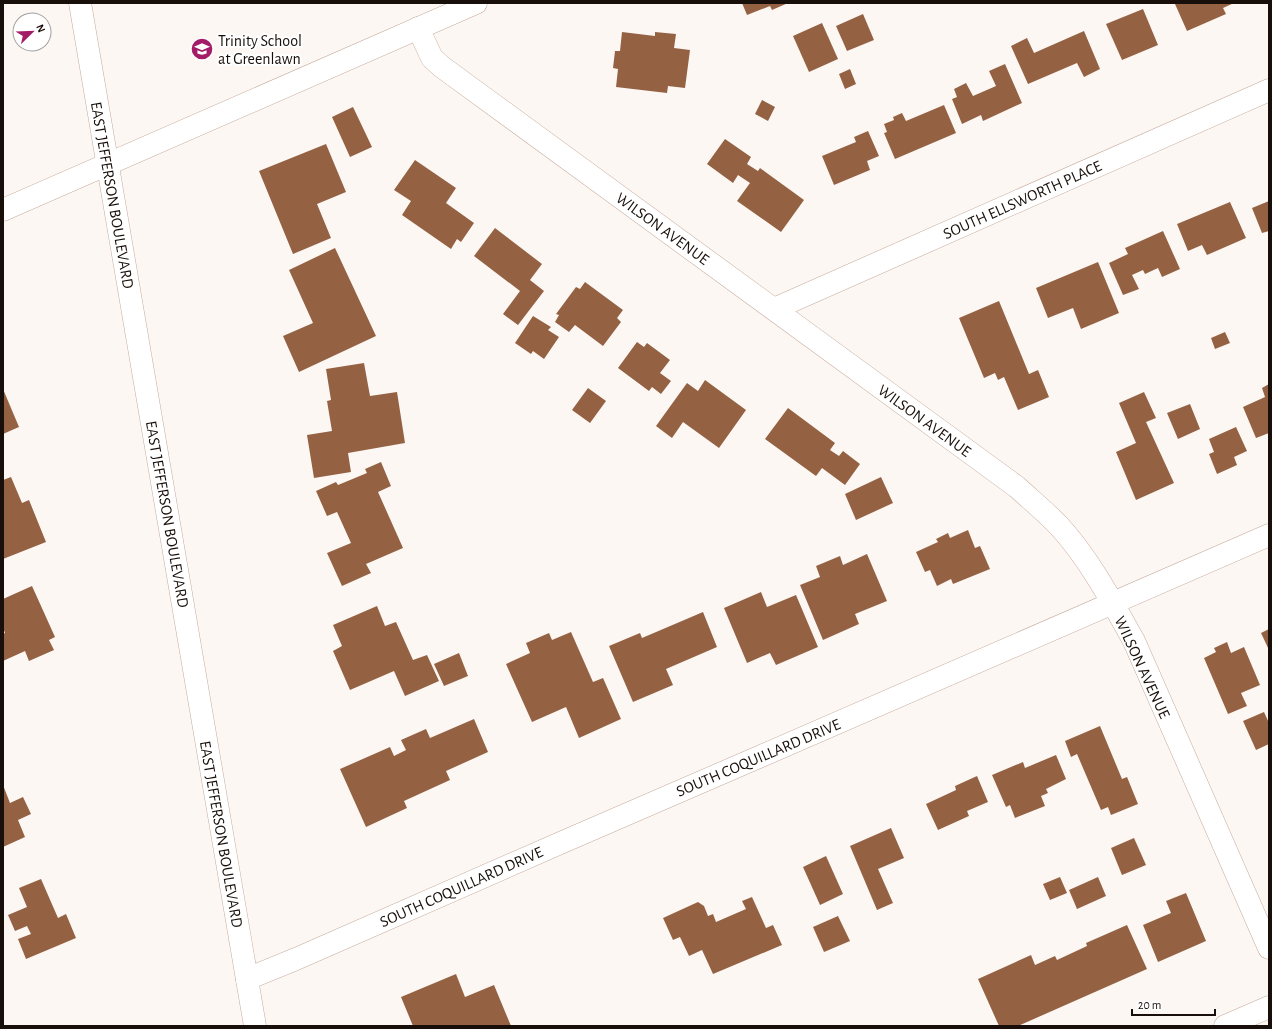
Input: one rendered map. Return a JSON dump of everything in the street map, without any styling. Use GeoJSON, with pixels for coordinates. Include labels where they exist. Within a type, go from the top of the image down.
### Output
{"type":"FeatureCollection","features":[{"type":"Feature","properties":{"kind":"street","name":"EAST JEFFERSON BOULEVARD"},"geometry":{"type":"LineString","coordinates":[[80,3],[255,1026]]}},
{"type":"Feature","properties":{"kind":"street"},"geometry":{"type":"LineString","coordinates":[[3,210],[476,3]]}},
{"type":"Feature","properties":{"kind":"street","name":"WILSON AVENUE"},"geometry":{"type":"LineString","coordinates":[[418,28],[432,58],[442,67],[1017,487],[1059,527],[1079,552],[1112,603],[1134,641],[1269,948]]}},
{"type":"Feature","properties":{"kind":"street","name":"SOUTH ELLSWORTH PLACE"},"geometry":{"type":"LineString","coordinates":[[774,309],[1269,90]]}},
{"type":"Feature","properties":{"kind":"street","name":"SOUTH COQUILLARD DRIVE"},"geometry":{"type":"LineString","coordinates":[[247,979],[759,758],[1269,535]]}},
{"type":"Feature","properties":{"kind":"street"},"geometry":{"type":"LineString","coordinates":[[1225,1026],[1269,1007]]}},
{"type":"Feature","properties":{"kind":"building"},"geometry":{"type":"Polygon","coordinates":[[[742,3],[788,3],[772,10],[770,6],[747,15],[742,3]]]}},
{"type":"Feature","properties":{"kind":"building"},"geometry":{"type":"Polygon","coordinates":[[[1234,3],[1223,8],[1226,14],[1187,31],[1175,4],[1234,3]]]}},
{"type":"Feature","properties":{"kind":"building"},"geometry":{"type":"Polygon","coordinates":[[[1143,9],[1158,45],[1122,60],[1106,24],[1143,9]]]}},
{"type":"Feature","properties":{"kind":"building"},"geometry":{"type":"Polygon","coordinates":[[[863,14],[874,40],[847,51],[836,26],[863,14]]]}},
{"type":"Feature","properties":{"kind":"building"},"geometry":{"type":"Polygon","coordinates":[[[822,23],[838,59],[809,72],[793,36],[822,23]]]}},
{"type":"Feature","properties":{"kind":"building"},"geometry":{"type":"Polygon","coordinates":[[[1084,31],[1100,69],[1084,77],[1077,63],[1028,84],[1011,46],[1027,38],[1034,53],[1084,31]]]}},
{"type":"Feature","properties":{"kind":"building"},"geometry":{"type":"Polygon","coordinates":[[[622,32],[655,36],[655,32],[676,34],[674,48],[690,50],[685,88],[668,86],[667,93],[616,87],[618,69],[613,68],[615,51],[620,51],[622,32]]]}},
{"type":"Feature","properties":{"kind":"building"},"geometry":{"type":"Polygon","coordinates":[[[1005,64],[1022,103],[983,121],[981,115],[962,124],[952,99],[957,97],[954,89],[966,83],[973,96],[996,86],[989,71],[1005,64]]]}},
{"type":"Feature","properties":{"kind":"building"},"geometry":{"type":"Polygon","coordinates":[[[850,69],[856,84],[845,89],[839,74],[850,69]]]}},
{"type":"Feature","properties":{"kind":"building"},"geometry":{"type":"Polygon","coordinates":[[[762,100],[775,107],[768,121],[755,114],[762,100]]]}},
{"type":"Feature","properties":{"kind":"building"},"geometry":{"type":"Polygon","coordinates":[[[944,105],[956,133],[895,159],[884,133],[887,132],[884,124],[894,120],[893,117],[902,113],[906,121],[944,105]]]}},
{"type":"Feature","properties":{"kind":"building"},"geometry":{"type":"Polygon","coordinates":[[[353,107],[372,147],[350,157],[332,117],[353,107]]]}},
{"type":"Feature","properties":{"kind":"building"},"geometry":{"type":"Polygon","coordinates":[[[868,131],[879,156],[867,161],[870,170],[834,185],[822,156],[856,142],[854,137],[868,131]]]}},
{"type":"Feature","properties":{"kind":"building"},"geometry":{"type":"Polygon","coordinates":[[[725,139],[751,157],[747,164],[758,171],[760,168],[804,200],[781,232],[737,201],[750,183],[738,175],[733,183],[707,164],[725,139]]]}},
{"type":"Feature","properties":{"kind":"building"},"geometry":{"type":"Polygon","coordinates":[[[326,144],[346,192],[317,204],[331,238],[293,254],[259,171],[326,144]]]}},
{"type":"Feature","properties":{"kind":"building"},"geometry":{"type":"Polygon","coordinates":[[[415,160],[456,188],[446,203],[474,223],[461,242],[457,239],[451,249],[402,215],[411,201],[394,190],[415,160]]]}},
{"type":"Feature","properties":{"kind":"building"},"geometry":{"type":"Polygon","coordinates":[[[1269,201],[1269,231],[1262,233],[1252,208],[1269,201]]]}},
{"type":"Feature","properties":{"kind":"building"},"geometry":{"type":"Polygon","coordinates":[[[1230,202],[1246,238],[1207,255],[1202,245],[1188,251],[1177,224],[1230,202]]]}},
{"type":"Feature","properties":{"kind":"building"},"geometry":{"type":"Polygon","coordinates":[[[495,228],[542,264],[530,280],[544,291],[518,325],[503,314],[520,291],[474,256],[495,228]]]}},
{"type":"Feature","properties":{"kind":"building"},"geometry":{"type":"Polygon","coordinates":[[[1163,231],[1180,269],[1162,277],[1158,268],[1145,274],[1143,270],[1132,275],[1139,289],[1123,295],[1109,263],[1128,254],[1125,248],[1163,231]]]}},
{"type":"Feature","properties":{"kind":"building"},"geometry":{"type":"Polygon","coordinates":[[[335,248],[376,336],[299,372],[283,336],[313,323],[289,270],[335,248]]]}},
{"type":"Feature","properties":{"kind":"building"},"geometry":{"type":"Polygon","coordinates":[[[1098,262],[1119,313],[1081,329],[1073,308],[1048,318],[1036,288],[1098,262]]]}},
{"type":"Feature","properties":{"kind":"building"},"geometry":{"type":"Polygon","coordinates":[[[585,282],[623,310],[617,318],[621,322],[603,346],[575,325],[569,332],[555,322],[559,315],[556,314],[576,287],[580,289],[585,282]]]}},
{"type":"Feature","properties":{"kind":"building"},"geometry":{"type":"Polygon","coordinates":[[[999,301],[1029,374],[1038,370],[1049,397],[1018,410],[1004,377],[998,380],[995,373],[984,378],[959,318],[999,301]]]}},
{"type":"Feature","properties":{"kind":"building"},"geometry":{"type":"Polygon","coordinates":[[[533,316],[551,327],[548,330],[559,337],[544,359],[533,351],[531,354],[515,343],[533,316]]]}},
{"type":"Feature","properties":{"kind":"building"},"geometry":{"type":"Polygon","coordinates":[[[1225,332],[1230,343],[1215,349],[1211,338],[1225,332]]]}},
{"type":"Feature","properties":{"kind":"building"},"geometry":{"type":"Polygon","coordinates":[[[637,342],[644,347],[647,343],[670,360],[660,373],[671,381],[661,394],[652,387],[649,391],[618,368],[637,342]]]}},
{"type":"Feature","properties":{"kind":"building"},"geometry":{"type":"Polygon","coordinates":[[[364,363],[370,396],[397,392],[405,443],[348,453],[351,472],[314,478],[307,435],[332,431],[327,401],[331,400],[326,369],[364,363]]]}},
{"type":"Feature","properties":{"kind":"building"},"geometry":{"type":"Polygon","coordinates":[[[705,380],[746,410],[719,448],[683,422],[672,438],[656,426],[687,383],[698,391],[705,380]]]}},
{"type":"Feature","properties":{"kind":"building"},"geometry":{"type":"Polygon","coordinates":[[[1269,384],[1269,433],[1256,438],[1243,407],[1265,397],[1262,388],[1269,384]]]}},
{"type":"Feature","properties":{"kind":"building"},"geometry":{"type":"Polygon","coordinates":[[[588,388],[606,401],[590,423],[572,410],[588,388]]]}},
{"type":"Feature","properties":{"kind":"building"},"geometry":{"type":"Polygon","coordinates":[[[3,389],[19,427],[3,434],[3,389]]]}},
{"type":"Feature","properties":{"kind":"building"},"geometry":{"type":"Polygon","coordinates":[[[1144,392],[1156,418],[1146,422],[1174,483],[1136,500],[1116,452],[1136,443],[1119,403],[1144,392]]]}},
{"type":"Feature","properties":{"kind":"building"},"geometry":{"type":"Polygon","coordinates":[[[1190,404],[1200,429],[1178,439],[1167,413],[1190,404]]]}},
{"type":"Feature","properties":{"kind":"building"},"geometry":{"type":"Polygon","coordinates":[[[788,408],[835,443],[830,450],[839,456],[843,451],[860,464],[845,485],[822,468],[816,476],[765,439],[788,408]]]}},
{"type":"Feature","properties":{"kind":"building"},"geometry":{"type":"Polygon","coordinates":[[[1236,427],[1247,451],[1234,457],[1237,465],[1217,474],[1209,454],[1214,452],[1209,439],[1236,427]]]}},
{"type":"Feature","properties":{"kind":"building"},"geometry":{"type":"Polygon","coordinates":[[[381,462],[391,486],[378,492],[403,548],[366,564],[371,573],[342,586],[327,553],[351,543],[337,512],[327,516],[316,491],[336,482],[338,485],[367,473],[365,469],[381,462]]]}},
{"type":"Feature","properties":{"kind":"building"},"geometry":{"type":"Polygon","coordinates":[[[11,477],[22,503],[29,500],[46,542],[3,559],[3,480],[11,477]]]}},
{"type":"Feature","properties":{"kind":"building"},"geometry":{"type":"Polygon","coordinates":[[[881,477],[893,503],[856,520],[845,494],[881,477]]]}},
{"type":"Feature","properties":{"kind":"building"},"geometry":{"type":"Polygon","coordinates":[[[968,530],[975,548],[980,546],[990,569],[953,584],[951,579],[937,586],[930,570],[925,572],[916,552],[938,542],[936,539],[948,533],[950,538],[968,530]]]}},
{"type":"Feature","properties":{"kind":"building"},"geometry":{"type":"Polygon","coordinates":[[[867,554],[887,601],[855,614],[859,624],[823,640],[800,585],[820,577],[816,566],[840,556],[843,565],[867,554]]]}},
{"type":"Feature","properties":{"kind":"building"},"geometry":{"type":"Polygon","coordinates":[[[32,586],[55,637],[49,640],[54,650],[29,661],[25,651],[3,661],[3,634],[5,633],[3,628],[3,599],[32,586]]]}},
{"type":"Feature","properties":{"kind":"building"},"geometry":{"type":"Polygon","coordinates":[[[761,592],[767,607],[796,595],[818,647],[776,665],[770,653],[747,663],[724,608],[761,592]]]}},
{"type":"Feature","properties":{"kind":"building"},"geometry":{"type":"Polygon","coordinates":[[[377,606],[385,626],[396,622],[413,660],[427,655],[439,681],[405,696],[394,671],[350,690],[333,651],[342,646],[333,625],[377,606]]]}},
{"type":"Feature","properties":{"kind":"building"},"geometry":{"type":"Polygon","coordinates":[[[703,612],[717,647],[666,669],[673,685],[633,702],[609,646],[640,633],[642,638],[703,612]]]}},
{"type":"Feature","properties":{"kind":"building"},"geometry":{"type":"Polygon","coordinates":[[[1269,629],[1269,650],[1261,633],[1269,629]]]}},
{"type":"Feature","properties":{"kind":"building"},"geometry":{"type":"Polygon","coordinates":[[[571,632],[593,682],[603,678],[621,719],[579,738],[566,707],[532,722],[506,664],[530,653],[526,643],[549,633],[552,640],[571,632]]]}},
{"type":"Feature","properties":{"kind":"building"},"geometry":{"type":"Polygon","coordinates":[[[1227,642],[1231,653],[1244,647],[1260,685],[1241,693],[1247,706],[1228,714],[1204,658],[1216,652],[1214,648],[1227,642]]]}},
{"type":"Feature","properties":{"kind":"building"},"geometry":{"type":"Polygon","coordinates":[[[459,653],[468,676],[444,686],[434,664],[459,653]]]}},
{"type":"Feature","properties":{"kind":"building"},"geometry":{"type":"Polygon","coordinates":[[[1264,712],[1269,723],[1269,744],[1256,750],[1243,721],[1264,712]]]}},
{"type":"Feature","properties":{"kind":"building"},"geometry":{"type":"Polygon","coordinates":[[[474,719],[488,752],[446,771],[450,780],[404,801],[407,808],[366,827],[340,769],[390,747],[394,756],[406,750],[401,740],[426,729],[430,738],[474,719]]]}},
{"type":"Feature","properties":{"kind":"building"},"geometry":{"type":"Polygon","coordinates":[[[1100,726],[1122,779],[1127,777],[1138,804],[1111,815],[1108,807],[1101,810],[1077,754],[1071,757],[1065,741],[1100,726]]]}},
{"type":"Feature","properties":{"kind":"building"},"geometry":{"type":"Polygon","coordinates":[[[1056,755],[1066,779],[1046,789],[1048,793],[1041,796],[1045,806],[1015,818],[1010,805],[1006,807],[992,775],[1023,762],[1025,768],[1056,755]]]}},
{"type":"Feature","properties":{"kind":"building"},"geometry":{"type":"Polygon","coordinates":[[[977,776],[988,802],[967,811],[969,816],[938,830],[926,804],[956,790],[955,786],[977,776]]]}},
{"type":"Feature","properties":{"kind":"building"},"geometry":{"type":"Polygon","coordinates":[[[3,785],[10,803],[23,797],[31,814],[18,820],[25,837],[3,847],[3,785]]]}},
{"type":"Feature","properties":{"kind":"building"},"geometry":{"type":"Polygon","coordinates":[[[891,828],[904,858],[878,869],[893,903],[877,910],[850,846],[891,828]]]}},
{"type":"Feature","properties":{"kind":"building"},"geometry":{"type":"Polygon","coordinates":[[[1134,838],[1146,865],[1122,875],[1111,848],[1134,838]]]}},
{"type":"Feature","properties":{"kind":"building"},"geometry":{"type":"Polygon","coordinates":[[[826,856],[843,894],[820,905],[803,867],[826,856]]]}},
{"type":"Feature","properties":{"kind":"building"},"geometry":{"type":"Polygon","coordinates":[[[1060,877],[1067,893],[1050,900],[1043,884],[1060,877]]]}},
{"type":"Feature","properties":{"kind":"building"},"geometry":{"type":"Polygon","coordinates":[[[1098,877],[1106,896],[1077,909],[1069,890],[1098,877]]]}},
{"type":"Feature","properties":{"kind":"building"},"geometry":{"type":"Polygon","coordinates":[[[41,879],[58,918],[66,914],[76,938],[26,959],[18,939],[31,934],[27,926],[15,931],[8,915],[27,907],[19,888],[41,879]]]}},
{"type":"Feature","properties":{"kind":"building"},"geometry":{"type":"Polygon","coordinates":[[[1186,893],[1206,941],[1158,962],[1143,925],[1171,913],[1166,901],[1186,893]]]}},
{"type":"Feature","properties":{"kind":"building"},"geometry":{"type":"Polygon","coordinates":[[[752,897],[766,928],[773,925],[782,945],[713,974],[702,950],[689,956],[680,937],[673,940],[663,918],[698,902],[704,906],[708,916],[713,914],[716,922],[746,909],[742,901],[752,897]]]}},
{"type":"Feature","properties":{"kind":"building"},"geometry":{"type":"Polygon","coordinates":[[[838,916],[850,941],[824,952],[813,927],[838,916]]]}},
{"type":"Feature","properties":{"kind":"building"},"geometry":{"type":"Polygon","coordinates":[[[1127,925],[1147,969],[1018,1026],[999,1026],[978,979],[1031,955],[1035,965],[1055,956],[1057,960],[1087,946],[1086,943],[1127,925]]]}},
{"type":"Feature","properties":{"kind":"building"},"geometry":{"type":"Polygon","coordinates":[[[456,974],[465,997],[494,985],[511,1026],[413,1026],[401,997],[456,974]]]}},
{"type":"Feature","properties":{"kind":"place","name":"Trinity School at Greenlawn"},"geometry":{"type":"Point","coordinates":[202,49]}}]}
